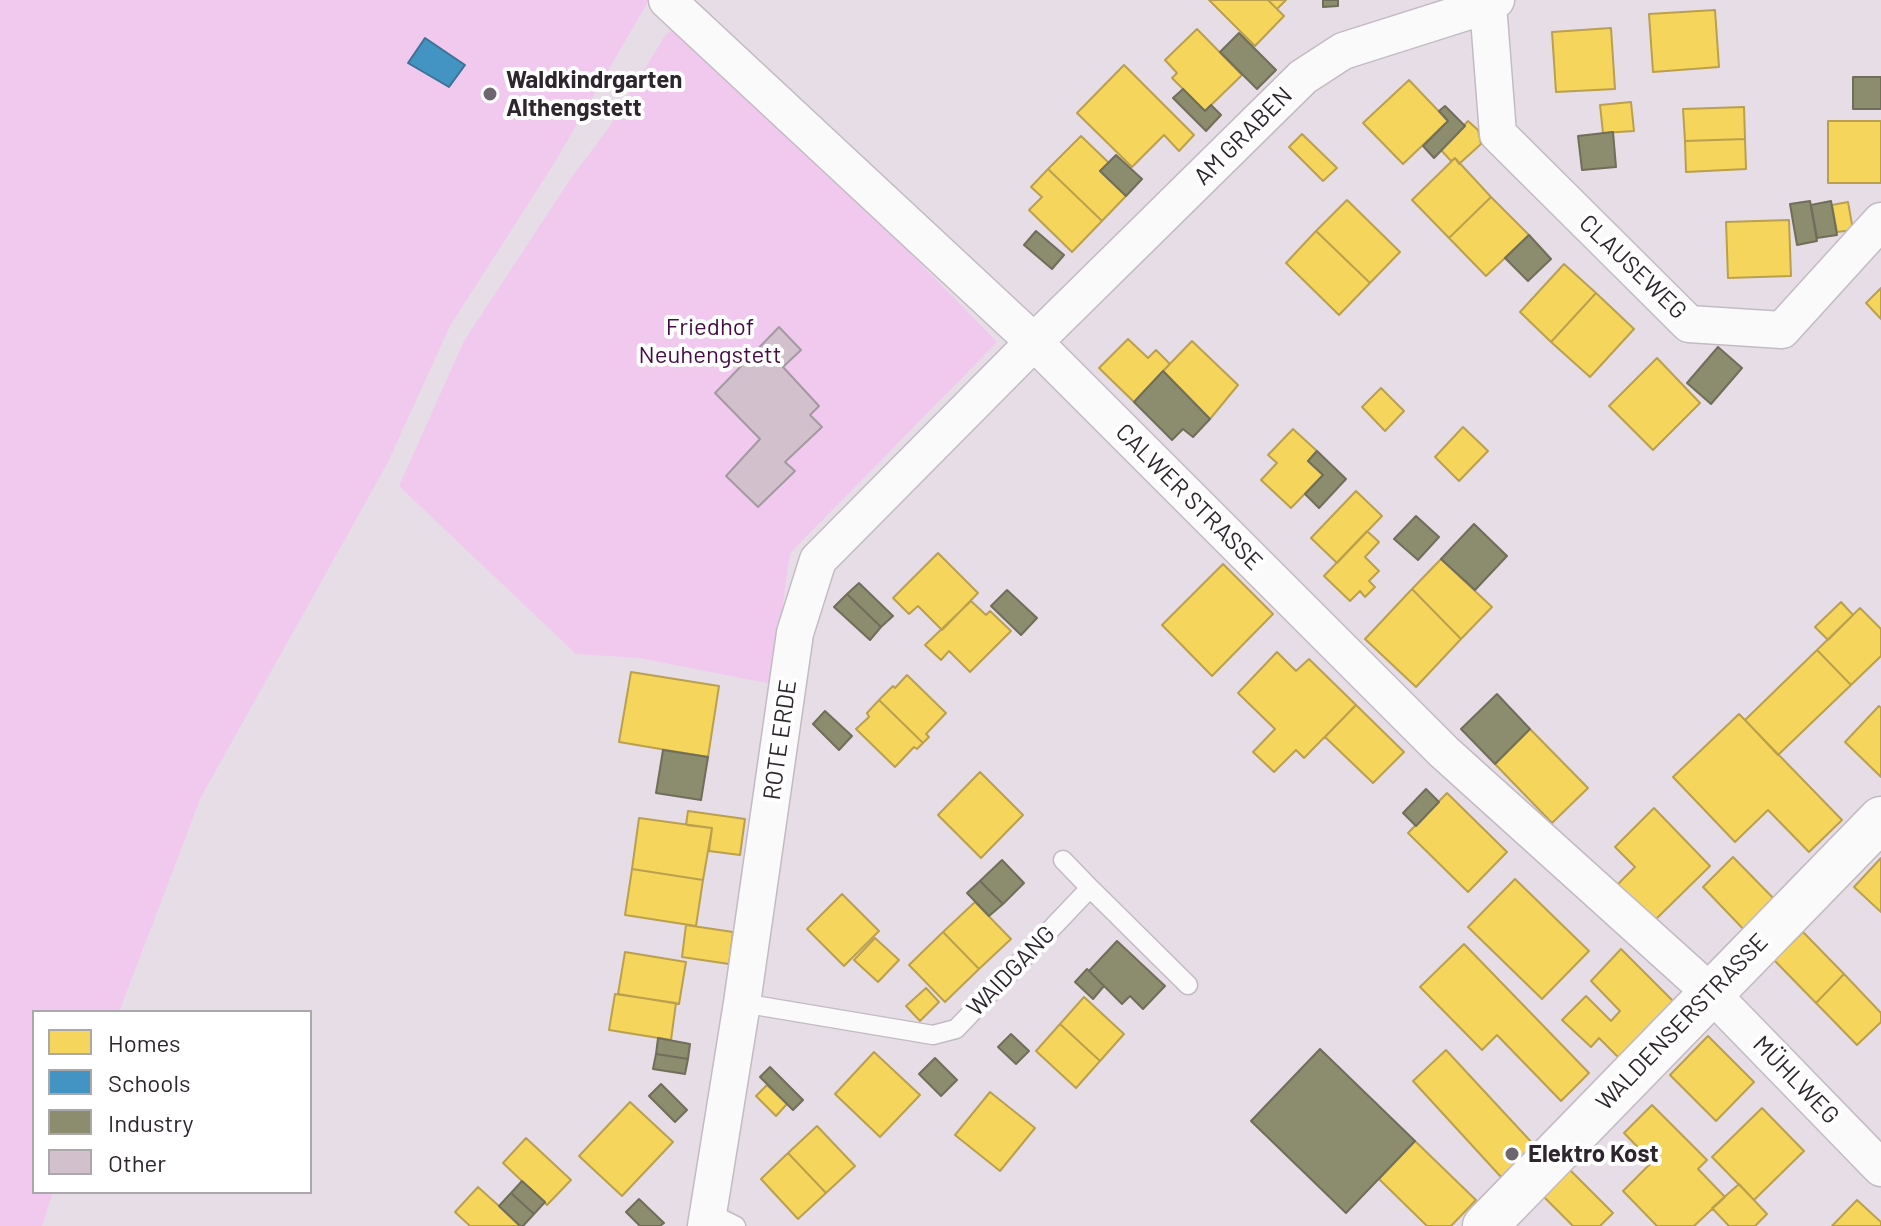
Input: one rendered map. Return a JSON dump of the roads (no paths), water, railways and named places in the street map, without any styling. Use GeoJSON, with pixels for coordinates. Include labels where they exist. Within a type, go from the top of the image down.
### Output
{"type":"FeatureCollection","features":[{"type":"Feature","properties":{"kind":"street","name":"CALWER STRASSE"},"geometry":{"type":"LineString","coordinates":[[667,0],[1034,342],[1444,752],[1711,993]]}},
{"type":"Feature","properties":{"kind":"street","name":"AM GRABEN"},"geometry":{"type":"LineString","coordinates":[[1034,342],[1303,77],[1343,51],[1492,2]]}},
{"type":"Feature","properties":{"kind":"street","name":"CLAUSEWEG"},"geometry":{"type":"LineString","coordinates":[[1492,2],[1498,134],[1689,324],[1782,330],[1881,221]]}},
{"type":"Feature","properties":{"kind":"street","name":"ROTE ERDE"},"geometry":{"type":"LineString","coordinates":[[717,1221],[742,1003],[795,633],[818,560],[1034,342]]}},
{"type":"Feature","properties":{"kind":"street","name":"WALDENSERSTRASSE"},"geometry":{"type":"LineString","coordinates":[[1485,1226],[1881,819]]}},
{"type":"Feature","properties":{"kind":"street","name":"MÜHLWEG"},"geometry":{"type":"LineString","coordinates":[[1711,993],[1881,1168]]}},
{"type":"Feature","properties":{"kind":"lane"},"geometry":{"type":"LineString","coordinates":[[1063,860],[1188,985]]}},
{"type":"Feature","properties":{"kind":"lane","name":"WAIDGANG"},"geometry":{"type":"LineString","coordinates":[[742,1003],[933,1035],[956,1029],[1090,888]]}},
{"type":"Feature","properties":{"kind":"place","name":"Waldkindrgarten Althengstett"},"geometry":{"type":"Point","coordinates":[490,94]}},
{"type":"Feature","properties":{"kind":"place","name":"Elektro Kost"},"geometry":{"type":"Point","coordinates":[1512,1154]}},
{"type":"Feature","properties":{"kind":"park label","name":"Friedhof Neuhengstett"},"geometry":{"type":"Point","coordinates":[710,341]}}]}
